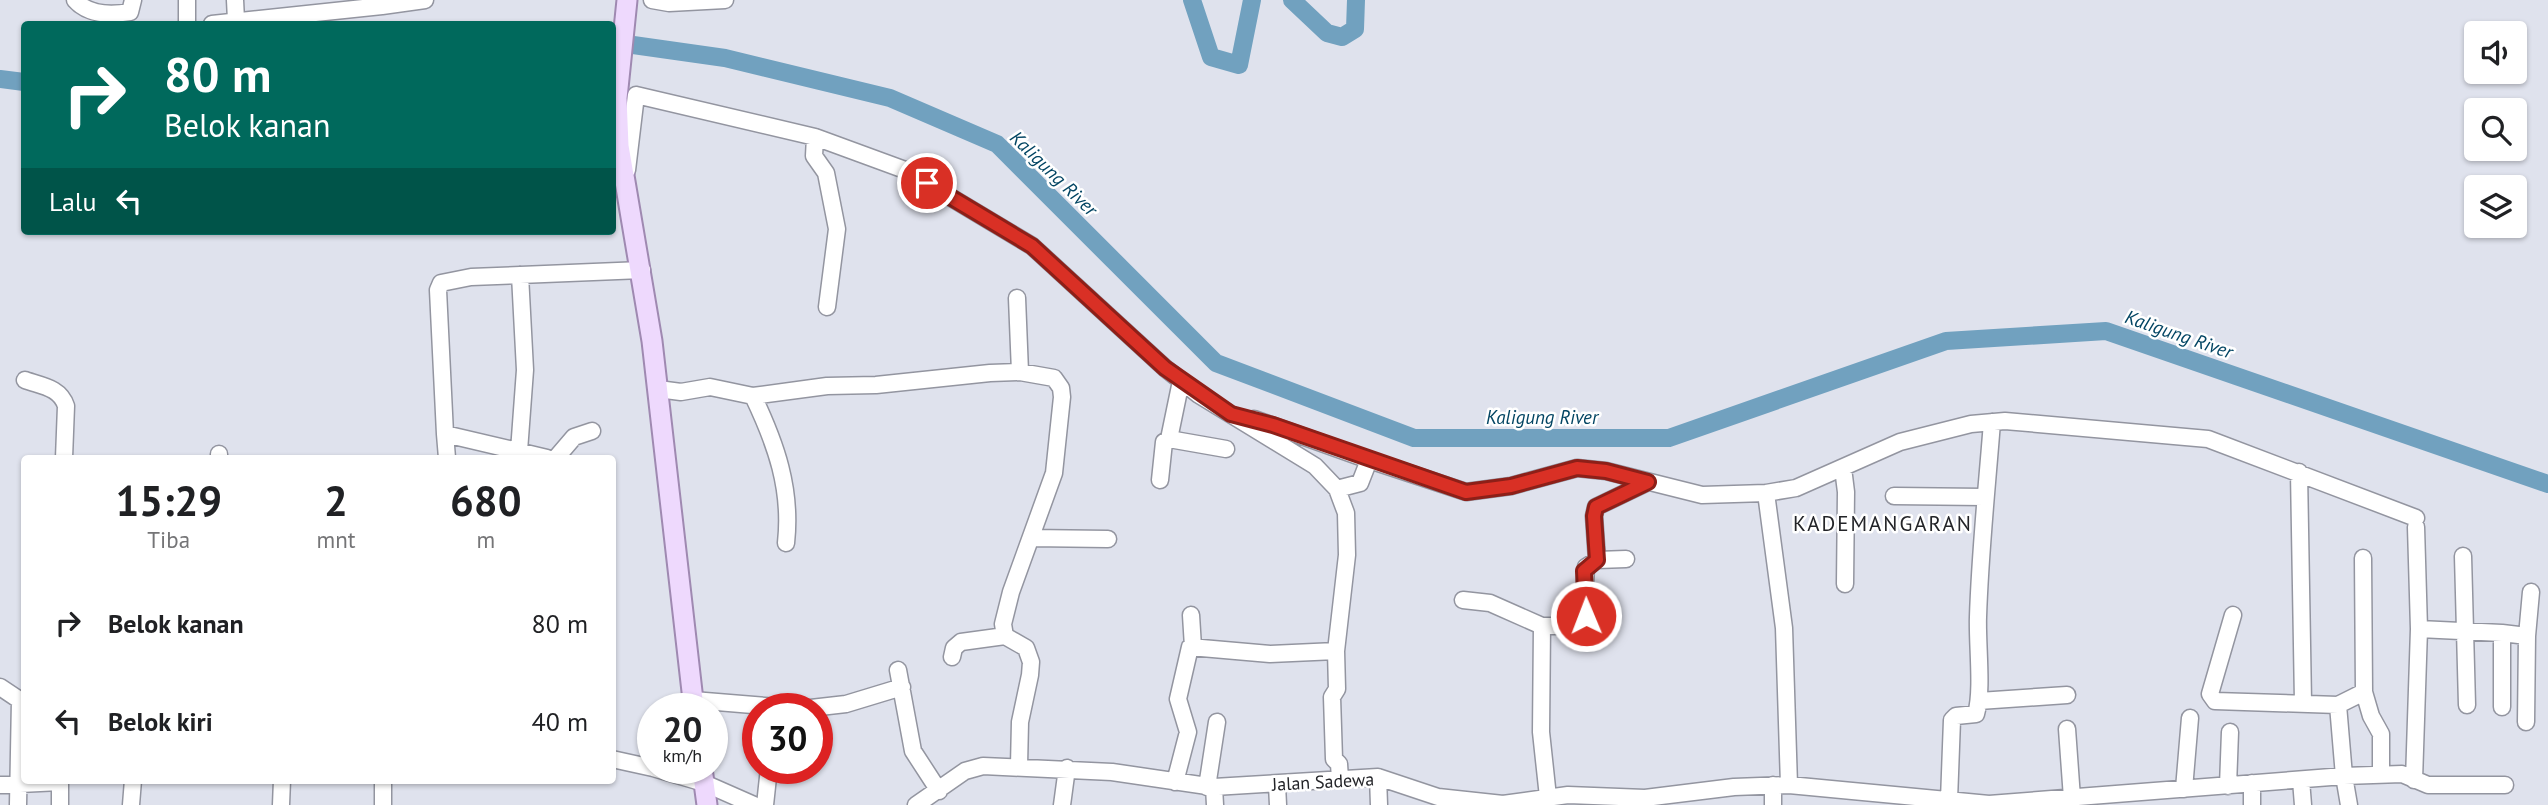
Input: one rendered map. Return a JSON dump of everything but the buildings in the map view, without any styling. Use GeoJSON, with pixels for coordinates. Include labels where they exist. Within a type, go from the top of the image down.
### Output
{"type":"FeatureCollection","features":[{"type":"Feature","properties":{"kind":"main road"},"geometry":{"type":"LineString","coordinates":[[627,1],[618,85],[619,146],[642,270],[658,388],[693,693]]}},
{"type":"Feature","properties":{"kind":"street"},"geometry":{"type":"LineString","coordinates":[[75,0],[92,11],[132,12]]}},
{"type":"Feature","properties":{"kind":"street"},"geometry":{"type":"LineString","coordinates":[[187,0],[187,21]]}},
{"type":"Feature","properties":{"kind":"street"},"geometry":{"type":"LineString","coordinates":[[234,0],[236,20]]}},
{"type":"Feature","properties":{"kind":"street"},"geometry":{"type":"LineString","coordinates":[[230,21],[284,8],[423,0]]}},
{"type":"Feature","properties":{"kind":"street"},"geometry":{"type":"LineString","coordinates":[[652,0],[669,3],[725,0]]}},
{"type":"Feature","properties":{"kind":"street"},"geometry":{"type":"LineString","coordinates":[[625,179],[636,95],[815,137],[905,170],[1022,239],[1066,275],[1181,381],[1315,466],[1337,489],[1346,513],[1347,555],[1336,651],[1337,689],[1332,697],[1331,718],[1334,759],[1340,775]]}},
{"type":"Feature","properties":{"kind":"street"},"geometry":{"type":"LineString","coordinates":[[815,137],[814,156],[826,173],[837,229],[827,307]]}},
{"type":"Feature","properties":{"kind":"street"},"geometry":{"type":"LineString","coordinates":[[447,455],[439,286],[454,279],[642,270]]}},
{"type":"Feature","properties":{"kind":"street"},"geometry":{"type":"LineString","coordinates":[[519,451],[525,370],[520,275]]}},
{"type":"Feature","properties":{"kind":"street"},"geometry":{"type":"LineString","coordinates":[[1017,298],[1020,372]]}},
{"type":"Feature","properties":{"kind":"street"},"geometry":{"type":"LineString","coordinates":[[658,388],[681,392],[710,387],[753,397],[827,386],[876,385],[1020,372],[1054,378],[1061,388],[1062,397],[1054,473],[1011,592],[1003,624],[1005,636]]}},
{"type":"Feature","properties":{"kind":"street"},"geometry":{"type":"LineString","coordinates":[[25,380],[56,390],[64,398],[64,455]]}},
{"type":"Feature","properties":{"kind":"street"},"geometry":{"type":"LineString","coordinates":[[1160,480],[1160,442],[1181,381]]}},
{"type":"Feature","properties":{"kind":"street"},"geometry":{"type":"LineString","coordinates":[[753,397],[783,466],[786,485],[786,543]]}},
{"type":"Feature","properties":{"kind":"street"},"geometry":{"type":"LineString","coordinates":[[1231,414],[1339,447],[1369,460],[1466,492],[1511,486],[1577,468],[1606,471],[1713,496],[1766,493],[1796,488],[1900,442],[1971,424],[1992,422],[2208,439],[2299,472],[2416,522],[2419,629],[2414,780]]}},
{"type":"Feature","properties":{"kind":"street"},"geometry":{"type":"LineString","coordinates":[[1949,800],[1952,720],[1953,717],[1976,714],[1979,701],[1977,645],[1984,496],[1992,422]]}},
{"type":"Feature","properties":{"kind":"street"},"geometry":{"type":"LineString","coordinates":[[559,455],[574,437],[592,430]]}},
{"type":"Feature","properties":{"kind":"street"},"geometry":{"type":"LineString","coordinates":[[445,434],[535,455]]}},
{"type":"Feature","properties":{"kind":"street"},"geometry":{"type":"LineString","coordinates":[[1160,442],[1226,449]]}},
{"type":"Feature","properties":{"kind":"street"},"geometry":{"type":"LineString","coordinates":[[1337,489],[1360,483],[1369,460]]}},
{"type":"Feature","properties":{"kind":"street"},"geometry":{"type":"LineString","coordinates":[[1843,468],[1846,492],[1845,584]]}},
{"type":"Feature","properties":{"kind":"street"},"geometry":{"type":"LineString","coordinates":[[2299,472],[2303,702]]}},
{"type":"Feature","properties":{"kind":"street"},"geometry":{"type":"LineString","coordinates":[[1597,560],[1594,516],[1596,507],[1648,482]]}},
{"type":"Feature","properties":{"kind":"street"},"geometry":{"type":"LineString","coordinates":[[1766,493],[1784,628],[1789,777]]}},
{"type":"Feature","properties":{"kind":"street"},"geometry":{"type":"LineString","coordinates":[[1894,496],[1984,496]]}},
{"type":"Feature","properties":{"kind":"street"},"geometry":{"type":"LineString","coordinates":[[1031,538],[1108,539]]}},
{"type":"Feature","properties":{"kind":"street"},"geometry":{"type":"LineString","coordinates":[[2463,555],[2467,705]]}},
{"type":"Feature","properties":{"kind":"street"},"geometry":{"type":"LineString","coordinates":[[2363,558],[2364,692],[2371,716],[2381,734],[2382,775]]}},
{"type":"Feature","properties":{"kind":"street"},"geometry":{"type":"LineString","coordinates":[[1463,600],[1490,603],[1542,626],[1574,626],[1583,621],[1586,608],[1584,571],[1597,560],[1626,559]]}},
{"type":"Feature","properties":{"kind":"street"},"geometry":{"type":"LineString","coordinates":[[2526,722],[2527,636],[2531,592]]}},
{"type":"Feature","properties":{"kind":"street"},"geometry":{"type":"LineString","coordinates":[[1176,776],[1188,730],[1178,699],[1185,658],[1193,647],[1191,615]]}},
{"type":"Feature","properties":{"kind":"street"},"geometry":{"type":"LineString","coordinates":[[2233,615],[2214,675],[2211,699],[2236,703],[2303,702],[2337,705],[2364,692]]}},
{"type":"Feature","properties":{"kind":"street"},"geometry":{"type":"LineString","coordinates":[[1542,626],[1541,732],[1545,795]]}},
{"type":"Feature","properties":{"kind":"street"},"geometry":{"type":"LineString","coordinates":[[2419,629],[2465,629],[2527,636]]}},
{"type":"Feature","properties":{"kind":"street"},"geometry":{"type":"LineString","coordinates":[[2502,633],[2502,707]]}},
{"type":"Feature","properties":{"kind":"street"},"geometry":{"type":"LineString","coordinates":[[952,657],[954,648],[961,642],[1005,636],[1026,648],[1031,662],[1020,722],[1019,760]]}},
{"type":"Feature","properties":{"kind":"street"},"geometry":{"type":"LineString","coordinates":[[1193,647],[1256,654],[1336,651]]}},
{"type":"Feature","properties":{"kind":"street"},"geometry":{"type":"LineString","coordinates":[[898,670],[913,751],[934,784]]}},
{"type":"Feature","properties":{"kind":"street"},"geometry":{"type":"LineString","coordinates":[[0,687],[21,700]]}},
{"type":"Feature","properties":{"kind":"street"},"geometry":{"type":"LineString","coordinates":[[833,705],[846,704],[902,687]]}},
{"type":"Feature","properties":{"kind":"street"},"geometry":{"type":"LineString","coordinates":[[1979,701],[2067,695]]}},
{"type":"Feature","properties":{"kind":"street"},"geometry":{"type":"LineString","coordinates":[[2337,705],[2349,805]]}},
{"type":"Feature","properties":{"kind":"street"},"geometry":{"type":"LineString","coordinates":[[2184,783],[2190,718]]}},
{"type":"Feature","properties":{"kind":"street"},"geometry":{"type":"LineString","coordinates":[[18,805],[21,722]]}},
{"type":"Feature","properties":{"kind":"street"},"geometry":{"type":"LineString","coordinates":[[1215,805],[1209,783],[1217,722]]}},
{"type":"Feature","properties":{"kind":"street"},"geometry":{"type":"LineString","coordinates":[[2067,729],[2072,798]]}},
{"type":"Feature","properties":{"kind":"street"},"geometry":{"type":"LineString","coordinates":[[2228,781],[2230,732]]}},
{"type":"Feature","properties":{"kind":"street"},"geometry":{"type":"LineString","coordinates":[[616,760],[637,764]]}},
{"type":"Feature","properties":{"kind":"street","name":"Jalan Sadewa"},"geometry":{"type":"LineString","coordinates":[[916,805],[934,784],[973,768],[1019,760],[1067,768],[1176,776],[1209,783],[1277,785],[1340,775],[1378,777],[1438,801],[1503,804],[1545,795],[1646,798],[1773,785],[1789,777],[1853,797],[1949,800],[1989,805],[2072,798],[2129,800],[2184,783],[2252,783],[2344,776],[2402,774],[2428,785],[2505,785]]}},
{"type":"Feature","properties":{"kind":"street"},"geometry":{"type":"LineString","coordinates":[[1062,805],[1067,768]]}},
{"type":"Feature","properties":{"kind":"street"},"geometry":{"type":"LineString","coordinates":[[1378,777],[1379,805]]}},
{"type":"Feature","properties":{"kind":"street"},"geometry":{"type":"LineString","coordinates":[[2301,780],[2303,805]]}},
{"type":"Feature","properties":{"kind":"street"},"geometry":{"type":"LineString","coordinates":[[2252,783],[2252,805]]}},
{"type":"Feature","properties":{"kind":"street"},"geometry":{"type":"LineString","coordinates":[[0,785],[21,784]]}},
{"type":"Feature","properties":{"kind":"street"},"geometry":{"type":"LineString","coordinates":[[60,784],[60,805]]}},
{"type":"Feature","properties":{"kind":"street"},"geometry":{"type":"LineString","coordinates":[[131,805],[133,784]]}},
{"type":"Feature","properties":{"kind":"street"},"geometry":{"type":"LineString","coordinates":[[281,805],[282,784]]}},
{"type":"Feature","properties":{"kind":"street"},"geometry":{"type":"LineString","coordinates":[[383,784],[383,805]]}},
{"type":"Feature","properties":{"kind":"street"},"geometry":{"type":"LineString","coordinates":[[765,805],[767,784]]}},
{"type":"Feature","properties":{"kind":"street"},"geometry":{"type":"LineString","coordinates":[[1277,785],[1278,805]]}},
{"type":"Feature","properties":{"kind":"street"},"geometry":{"type":"LineString","coordinates":[[1773,785],[1773,805]]}},
{"type":"Feature","properties":{"kind":"street"},"geometry":{"type":"LineString","coordinates":[[706,786],[754,805]]}},
{"type":"Feature","properties":{"kind":"waterway"},"geometry":{"type":"LineString","coordinates":[[1192,0],[1211,57],[1239,65],[1252,0]]}},
{"type":"Feature","properties":{"kind":"waterway"},"geometry":{"type":"LineString","coordinates":[[1292,0],[1327,33],[1342,37],[1355,29],[1356,0]]}},
{"type":"Feature","properties":{"kind":"waterway","name":"Kaligung River"},"geometry":{"type":"LineString","coordinates":[[616,43],[725,58],[890,98],[997,144],[1216,363],[1414,438],[1669,438],[1946,341],[2106,331],[2548,484]]}},
{"type":"Feature","properties":{"kind":"waterway","name":"Kaligung River"},"geometry":{"type":"LineString","coordinates":[[0,79],[21,82]]}},
{"type":"Feature","properties":{"kind":"district","name":"KADEMANGARAN"},"geometry":{"type":"Point","coordinates":[1883,524]}},
{"type":"Feature","properties":{"kind":"route"},"geometry":{"type":"LineString","coordinates":[[927,183],[1032,246],[1165,368],[1199,395],[1231,414],[1251,417],[1466,492],[1511,486],[1577,468],[1606,471],[1648,482],[1601,503],[1594,511],[1597,560],[1589,564],[1584,571],[1586,616]]}}]}
